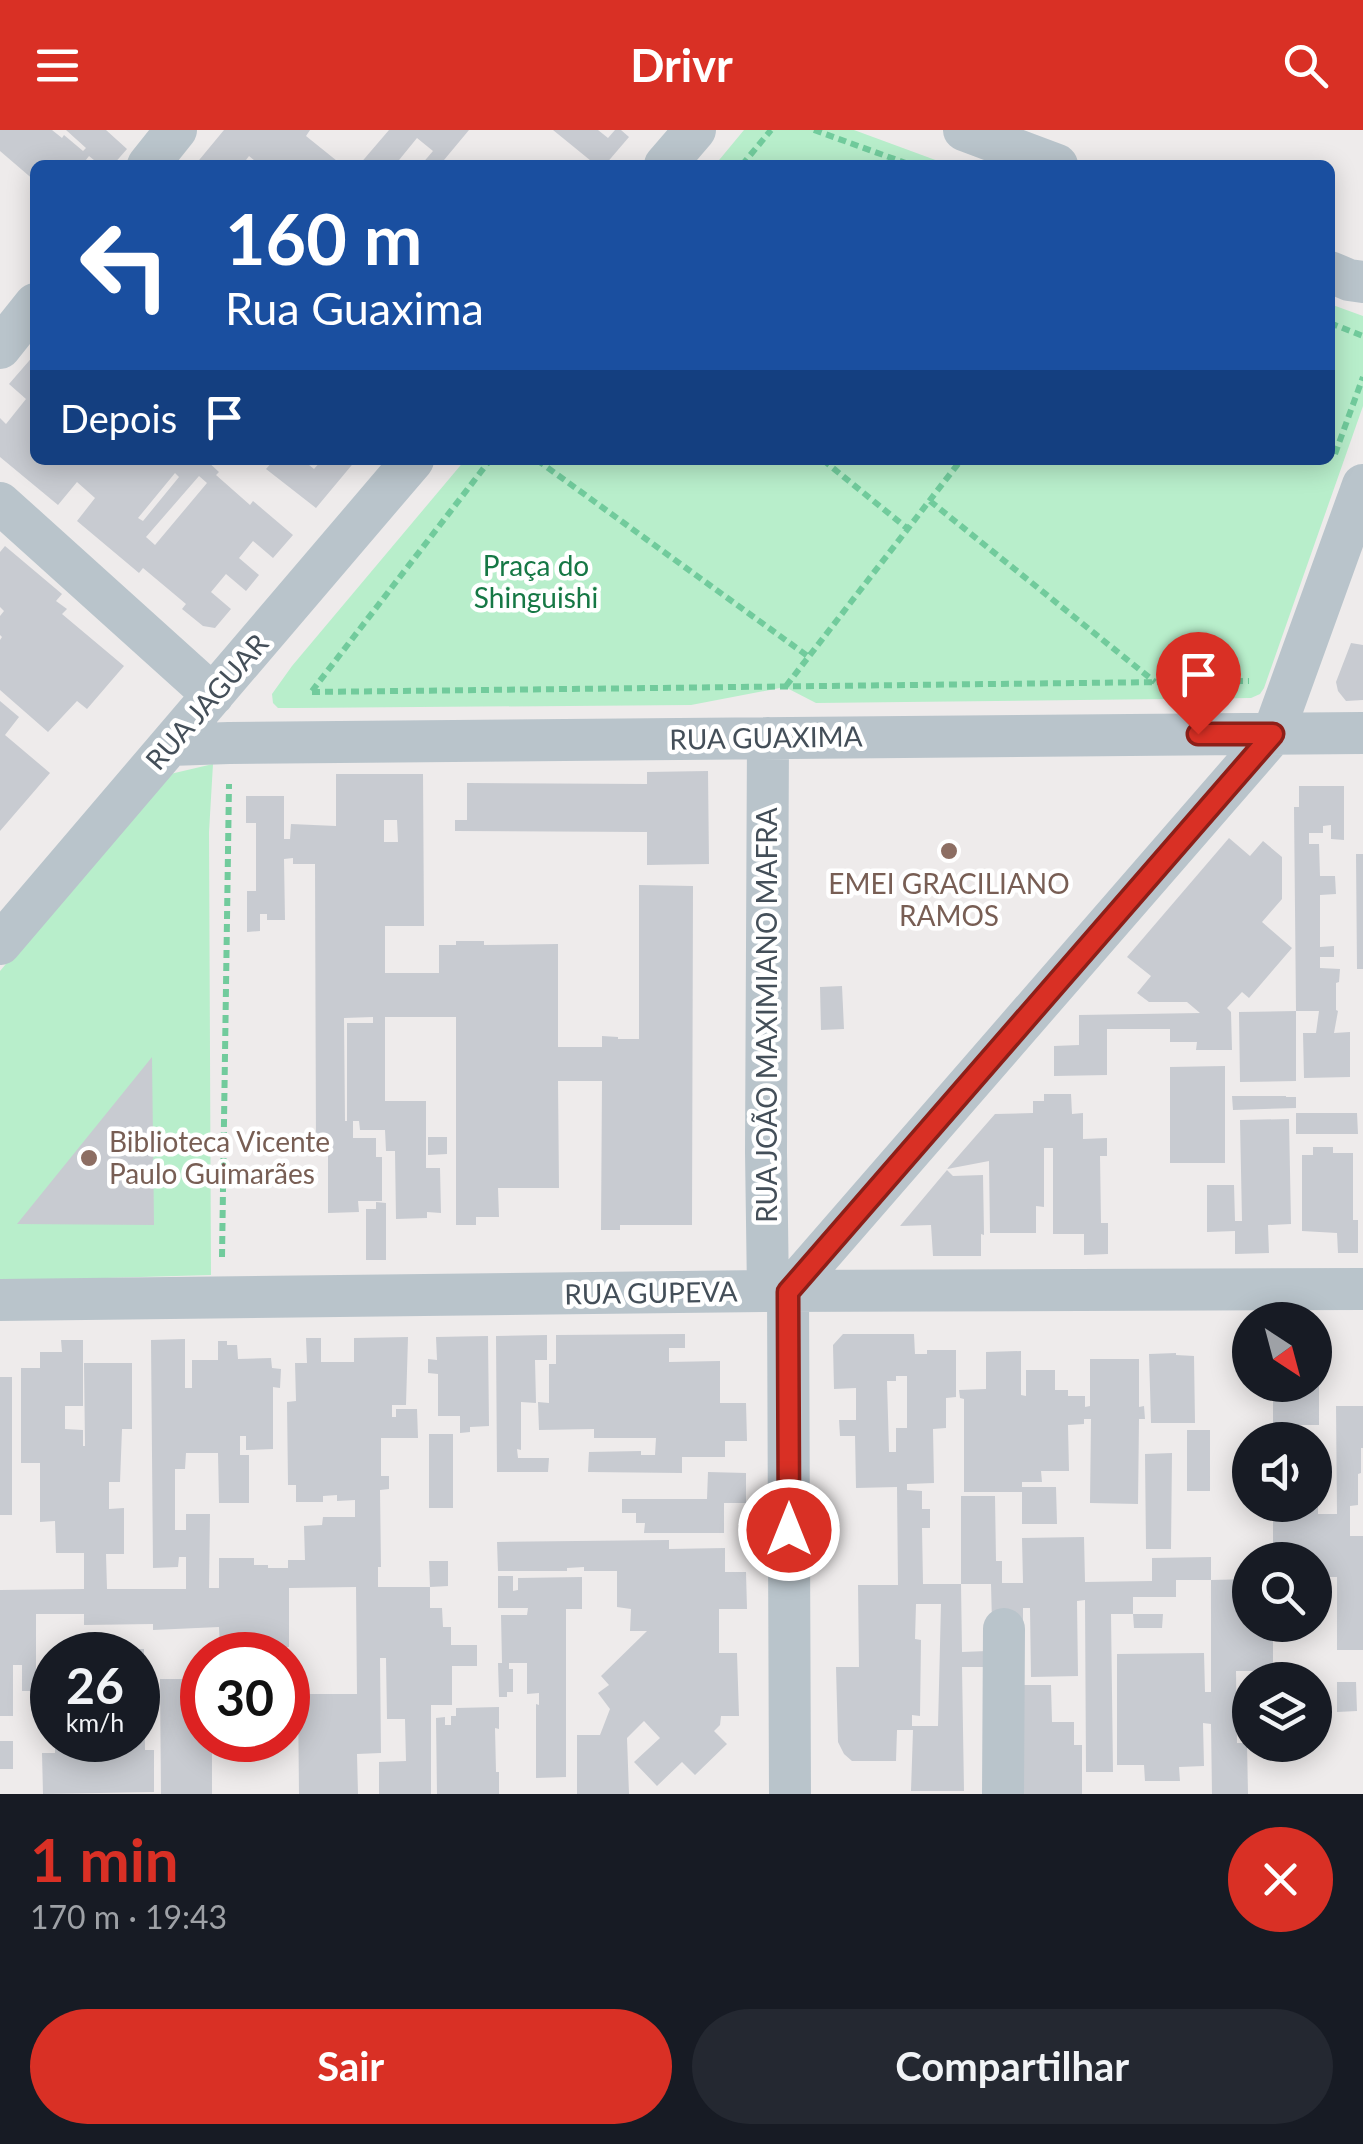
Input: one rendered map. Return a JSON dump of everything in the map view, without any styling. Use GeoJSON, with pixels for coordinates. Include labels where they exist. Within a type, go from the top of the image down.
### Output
{"type":"FeatureCollection","features":[{"type":"Feature","properties":{"kind":"street"},"geometry":{"type":"LineString","coordinates":[[152,160],[176,130]]}},
{"type":"Feature","properties":{"kind":"street"},"geometry":{"type":"LineString","coordinates":[[669,160],[695,130]]}},
{"type":"Feature","properties":{"kind":"street"},"geometry":{"type":"LineString","coordinates":[[964,130],[1044,160]]}},
{"type":"Feature","properties":{"kind":"street"},"geometry":{"type":"LineString","coordinates":[[0,348],[30,310]]}},
{"type":"Feature","properties":{"kind":"street","name":"RUA JAGUAR"},"geometry":{"type":"LineString","coordinates":[[0,944],[409,465]]}},
{"type":"Feature","properties":{"kind":"street"},"geometry":{"type":"LineString","coordinates":[[778,1292],[1273,734],[1363,485]]}},
{"type":"Feature","properties":{"kind":"street"},"geometry":{"type":"LineString","coordinates":[[0,503],[213,695]]}},
{"type":"Feature","properties":{"kind":"street","name":"RUA GUAXIMA"},"geometry":{"type":"LineString","coordinates":[[170,746],[1363,733]]}},
{"type":"Feature","properties":{"kind":"street","name":"RUA JOÃO MAXIMIANO MAFRA"},"geometry":{"type":"LineString","coordinates":[[768,738],[766,1152],[778,1292],[790,1794]]}},
{"type":"Feature","properties":{"kind":"street","name":"RUA GUPEVA"},"geometry":{"type":"LineString","coordinates":[[0,1300],[1363,1289]]}},
{"type":"Feature","properties":{"kind":"street"},"geometry":{"type":"LineString","coordinates":[[1003,1794],[1004,1629]]}},
{"type":"Feature","properties":{"kind":"path"},"geometry":{"type":"LineString","coordinates":[[746,160],[772,130]]}},
{"type":"Feature","properties":{"kind":"path"},"geometry":{"type":"LineString","coordinates":[[814,130],[897,160]]}},
{"type":"Feature","properties":{"kind":"path"},"geometry":{"type":"LineString","coordinates":[[1335,325],[1363,336]]}},
{"type":"Feature","properties":{"kind":"path"},"geometry":{"type":"LineString","coordinates":[[486,465],[312,692],[1249,682]]}},
{"type":"Feature","properties":{"kind":"path"},"geometry":{"type":"LineString","coordinates":[[544,465],[808,657]]}},
{"type":"Feature","properties":{"kind":"path"},"geometry":{"type":"LineString","coordinates":[[829,465],[908,530]]}},
{"type":"Feature","properties":{"kind":"path"},"geometry":{"type":"LineString","coordinates":[[786,687],[958,465]]}},
{"type":"Feature","properties":{"kind":"path"},"geometry":{"type":"LineString","coordinates":[[930,501],[1157,683]]}},
{"type":"Feature","properties":{"kind":"path"},"geometry":{"type":"LineString","coordinates":[[221,1300],[228,743]]}},
{"type":"Feature","properties":{"kind":"green space"},"geometry":{"type":"Polygon","coordinates":[[[744,130],[854,130],[935,160],[719,160],[744,130]]]}},
{"type":"Feature","properties":{"kind":"green space","name":"Praça do Shinguishi"},"geometry":{"type":"Polygon","coordinates":[[[1335,306],[1363,316],[1363,406],[1264,688],[1251,698],[816,703],[785,687],[691,705],[278,708],[272,694],[461,465],[1335,465],[1335,306]]]}},
{"type":"Feature","properties":{"kind":"green space"},"geometry":{"type":"Polygon","coordinates":[[[213,764],[209,832],[211,1275],[0,1281],[0,971],[166,775],[213,764]]]}},
{"type":"Feature","properties":{"kind":"building"},"geometry":{"type":"Polygon","coordinates":[[[0,130],[52,130],[83,151],[86,148],[66,130],[106,130],[127,149],[117,160],[94,160],[89,156],[86,160],[30,160],[30,177],[0,151],[0,130]]]}},
{"type":"Feature","properties":{"kind":"building"},"geometry":{"type":"Polygon","coordinates":[[[224,130],[310,130],[306,136],[336,160],[254,160],[249,156],[246,160],[199,160],[224,130]]]}},
{"type":"Feature","properties":{"kind":"building"},"geometry":{"type":"Polygon","coordinates":[[[389,130],[469,130],[444,160],[425,160],[433,151],[417,138],[399,160],[363,160],[389,130]]]}},
{"type":"Feature","properties":{"kind":"building"},"geometry":{"type":"Polygon","coordinates":[[[553,130],[598,130],[608,138],[615,130],[621,130],[629,137],[609,160],[590,160],[553,130]]]}},
{"type":"Feature","properties":{"kind":"building"},"geometry":{"type":"Polygon","coordinates":[[[30,360],[30,465],[211,465],[219,472],[216,475],[250,505],[253,501],[293,535],[273,558],[253,541],[239,558],[259,575],[246,591],[226,574],[211,592],[231,609],[215,628],[203,626],[182,609],[186,604],[143,568],[139,573],[77,521],[95,498],[77,482],[58,505],[0,457],[0,418],[6,424],[26,399],[9,384],[30,360]],[[175,473],[138,518],[143,521],[179,477],[175,473]],[[199,476],[146,537],[155,545],[207,483],[199,476]]]}},
{"type":"Feature","properties":{"kind":"building"},"geometry":{"type":"Polygon","coordinates":[[[270,465],[309,465],[314,469],[318,465],[352,465],[316,508],[266,469],[270,465]]]}},
{"type":"Feature","properties":{"kind":"building"},"geometry":{"type":"Polygon","coordinates":[[[5,546],[62,594],[56,601],[67,609],[62,614],[124,666],[87,709],[77,701],[48,732],[0,690],[0,616],[4,611],[0,607],[0,552],[5,546]]]}},
{"type":"Feature","properties":{"kind":"building"},"geometry":{"type":"Polygon","coordinates":[[[1351,643],[1363,645],[1363,700],[1346,701],[1336,682],[1351,643]]]}},
{"type":"Feature","properties":{"kind":"building"},"geometry":{"type":"Polygon","coordinates":[[[0,701],[19,717],[5,735],[50,773],[0,831],[0,701]]]}},
{"type":"Feature","properties":{"kind":"building"},"geometry":{"type":"Polygon","coordinates":[[[708,771],[709,864],[647,865],[647,832],[455,831],[455,820],[467,820],[467,783],[647,784],[647,772],[708,771]]]}},
{"type":"Feature","properties":{"kind":"building"},"geometry":{"type":"Polygon","coordinates":[[[336,774],[423,774],[424,926],[385,926],[385,973],[439,973],[439,945],[456,945],[456,941],[484,941],[484,945],[558,944],[558,1047],[602,1047],[602,1036],[639,1039],[639,885],[693,886],[692,1225],[620,1225],[620,1230],[601,1230],[602,1081],[558,1081],[559,1188],[498,1188],[499,1217],[476,1217],[476,1225],[456,1225],[456,1017],[385,1017],[385,1101],[426,1101],[426,1168],[440,1168],[441,1213],[427,1212],[427,1218],[396,1219],[395,1151],[386,1151],[385,1130],[360,1130],[359,1121],[353,1121],[353,1138],[376,1138],[376,1157],[382,1157],[382,1201],[358,1201],[359,1212],[328,1213],[328,1150],[316,1150],[315,864],[293,864],[293,858],[284,859],[285,920],[267,920],[267,914],[260,914],[260,931],[247,932],[247,891],[256,891],[256,823],[246,823],[246,796],[284,796],[284,839],[290,839],[291,824],[336,826],[336,774]],[[384,820],[384,842],[398,842],[397,820],[384,820]],[[373,1017],[344,1018],[345,1121],[347,1023],[373,1023],[373,1017]]]}},
{"type":"Feature","properties":{"kind":"building"},"geometry":{"type":"Polygon","coordinates":[[[1299,786],[1344,786],[1344,840],[1331,839],[1331,825],[1323,826],[1323,833],[1309,833],[1309,844],[1319,844],[1320,876],[1335,876],[1336,894],[1320,895],[1320,947],[1334,946],[1334,957],[1320,957],[1320,968],[1340,969],[1334,1033],[1350,1032],[1350,1077],[1304,1078],[1303,1033],[1316,1033],[1319,1011],[1296,1011],[1294,807],[1299,807],[1299,786]]]}},
{"type":"Feature","properties":{"kind":"building"},"geometry":{"type":"Polygon","coordinates":[[[1229,838],[1250,856],[1263,841],[1282,857],[1282,899],[1262,922],[1292,948],[1249,998],[1242,992],[1227,1008],[1231,1012],[1232,1050],[1196,1050],[1197,1042],[1170,1042],[1170,1029],[1107,1029],[1107,1075],[1054,1076],[1054,1046],[1079,1045],[1079,1015],[1200,1013],[1187,1002],[1149,1002],[1137,993],[1151,976],[1127,957],[1229,838]]]}},
{"type":"Feature","properties":{"kind":"building"},"geometry":{"type":"Polygon","coordinates":[[[1356,854],[1363,854],[1363,969],[1357,969],[1356,854]]]}},
{"type":"Feature","properties":{"kind":"building"},"geometry":{"type":"Polygon","coordinates":[[[842,986],[844,1029],[821,1030],[820,987],[842,986]]]}},
{"type":"Feature","properties":{"kind":"building"},"geometry":{"type":"Polygon","coordinates":[[[1296,1011],[1296,1081],[1240,1082],[1239,1012],[1296,1011]]]}},
{"type":"Feature","properties":{"kind":"building"},"geometry":{"type":"Polygon","coordinates":[[[152,1057],[154,1225],[17,1224],[152,1057]]]}},
{"type":"Feature","properties":{"kind":"building"},"geometry":{"type":"Polygon","coordinates":[[[1225,1066],[1225,1163],[1170,1163],[1170,1067],[1225,1066]]]}},
{"type":"Feature","properties":{"kind":"building"},"geometry":{"type":"Polygon","coordinates":[[[1044,1094],[1071,1094],[1072,1114],[1083,1113],[1083,1139],[1107,1138],[1107,1156],[1100,1156],[1101,1223],[1108,1223],[1108,1254],[1084,1255],[1084,1234],[1053,1234],[1053,1148],[1044,1148],[1044,1207],[1036,1206],[1036,1233],[990,1233],[989,1161],[947,1169],[995,1114],[1033,1113],[1033,1101],[1044,1101],[1044,1094]]]}},
{"type":"Feature","properties":{"kind":"building"},"geometry":{"type":"Polygon","coordinates":[[[1232,1096],[1296,1097],[1296,1108],[1233,1110],[1232,1096]]]}},
{"type":"Feature","properties":{"kind":"building"},"geometry":{"type":"Polygon","coordinates":[[[1296,1113],[1357,1113],[1358,1134],[1296,1134],[1296,1113]]]}},
{"type":"Feature","properties":{"kind":"building"},"geometry":{"type":"Polygon","coordinates":[[[1289,1119],[1291,1224],[1268,1225],[1269,1253],[1235,1254],[1235,1231],[1207,1232],[1207,1185],[1234,1185],[1235,1221],[1242,1221],[1240,1120],[1289,1119]]]}},
{"type":"Feature","properties":{"kind":"building"},"geometry":{"type":"Polygon","coordinates":[[[428,1137],[447,1137],[447,1154],[428,1155],[428,1137]]]}},
{"type":"Feature","properties":{"kind":"building"},"geometry":{"type":"Polygon","coordinates":[[[1313,1147],[1353,1153],[1353,1220],[1358,1220],[1358,1253],[1338,1253],[1337,1233],[1302,1231],[1302,1155],[1313,1155],[1313,1147]]]}},
{"type":"Feature","properties":{"kind":"building"},"geometry":{"type":"Polygon","coordinates":[[[947,1170],[953,1176],[983,1175],[981,1256],[933,1256],[931,1225],[900,1226],[947,1170]]]}},
{"type":"Feature","properties":{"kind":"building"},"geometry":{"type":"Polygon","coordinates":[[[376,1202],[386,1203],[386,1260],[366,1260],[366,1209],[376,1209],[376,1202]]]}},
{"type":"Feature","properties":{"kind":"building"},"geometry":{"type":"Polygon","coordinates":[[[685,1334],[685,1348],[669,1348],[669,1362],[720,1361],[720,1403],[746,1403],[747,1441],[725,1441],[725,1457],[682,1457],[682,1473],[588,1472],[589,1452],[641,1451],[641,1455],[655,1455],[656,1438],[594,1438],[594,1429],[539,1430],[538,1402],[549,1403],[549,1364],[556,1364],[556,1335],[685,1334]]]}},
{"type":"Feature","properties":{"kind":"building"},"geometry":{"type":"Polygon","coordinates":[[[843,1334],[914,1334],[915,1354],[956,1350],[956,1397],[946,1398],[946,1428],[933,1429],[934,1483],[907,1484],[907,1490],[922,1491],[922,1509],[930,1509],[930,1528],[922,1528],[923,1584],[961,1584],[962,1652],[987,1651],[987,1667],[962,1667],[964,1791],[911,1791],[913,1730],[897,1730],[896,1761],[852,1761],[838,1742],[836,1667],[859,1667],[858,1585],[898,1585],[897,1487],[856,1488],[855,1436],[840,1436],[839,1420],[856,1420],[856,1388],[834,1389],[833,1345],[843,1334]],[[896,1376],[896,1381],[887,1381],[889,1452],[896,1452],[896,1428],[907,1428],[907,1376],[896,1376]],[[916,1604],[915,1639],[921,1640],[920,1716],[912,1715],[912,1726],[938,1726],[941,1604],[916,1604]]]}},
{"type":"Feature","properties":{"kind":"building"},"geometry":{"type":"Polygon","coordinates":[[[547,1335],[547,1360],[535,1360],[536,1403],[521,1402],[521,1450],[517,1449],[518,1458],[549,1458],[548,1472],[497,1472],[496,1336],[547,1335]]]}},
{"type":"Feature","properties":{"kind":"building"},"geometry":{"type":"Polygon","coordinates":[[[488,1336],[489,1426],[470,1427],[470,1432],[460,1433],[460,1416],[438,1416],[438,1374],[428,1373],[428,1359],[437,1360],[436,1337],[488,1336]]]}},
{"type":"Feature","properties":{"kind":"building"},"geometry":{"type":"Polygon","coordinates":[[[408,1337],[406,1405],[392,1405],[392,1417],[396,1417],[396,1409],[417,1409],[418,1438],[381,1438],[381,1476],[389,1476],[389,1489],[380,1490],[378,1587],[430,1587],[430,1608],[442,1608],[443,1627],[451,1627],[451,1645],[477,1645],[477,1666],[452,1666],[452,1705],[431,1705],[431,1794],[379,1794],[379,1762],[406,1761],[405,1719],[387,1719],[386,1658],[380,1658],[381,1753],[357,1754],[358,1794],[299,1794],[299,1762],[310,1762],[310,1694],[357,1694],[356,1587],[289,1588],[289,1632],[219,1632],[219,1627],[153,1630],[153,1624],[84,1625],[84,1614],[36,1614],[36,1632],[30,1632],[30,1691],[22,1691],[22,1665],[13,1665],[13,1716],[0,1716],[0,1590],[84,1589],[84,1553],[56,1553],[55,1521],[40,1522],[40,1463],[21,1463],[21,1368],[40,1368],[40,1352],[62,1352],[61,1340],[83,1340],[83,1406],[65,1406],[65,1429],[83,1430],[85,1446],[84,1363],[132,1363],[132,1429],[122,1429],[120,1482],[109,1482],[109,1509],[124,1508],[124,1554],[106,1554],[107,1589],[186,1589],[186,1557],[179,1557],[178,1567],[153,1568],[151,1340],[185,1339],[185,1388],[192,1388],[192,1360],[218,1360],[218,1341],[237,1345],[238,1359],[271,1358],[272,1368],[281,1369],[280,1388],[273,1387],[273,1449],[246,1450],[246,1436],[240,1436],[240,1455],[249,1455],[249,1503],[219,1503],[218,1453],[186,1453],[185,1469],[175,1469],[175,1530],[186,1530],[186,1514],[210,1514],[209,1588],[219,1588],[219,1558],[254,1558],[254,1565],[288,1568],[288,1560],[305,1560],[304,1526],[322,1525],[323,1517],[355,1517],[355,1500],[337,1501],[337,1495],[323,1496],[323,1502],[296,1502],[296,1485],[288,1485],[287,1402],[296,1401],[295,1363],[307,1363],[306,1338],[321,1338],[321,1362],[354,1362],[354,1338],[408,1337]]]}},
{"type":"Feature","properties":{"kind":"building"},"geometry":{"type":"Polygon","coordinates":[[[1021,1351],[1021,1395],[1026,1396],[1026,1370],[1055,1370],[1055,1390],[1068,1390],[1068,1396],[1085,1396],[1085,1407],[1090,1406],[1090,1359],[1139,1359],[1139,1407],[1144,1406],[1145,1419],[1139,1419],[1138,1504],[1090,1503],[1091,1419],[1084,1419],[1084,1424],[1068,1425],[1069,1471],[1041,1471],[1042,1482],[1022,1482],[1022,1487],[1056,1487],[1057,1524],[1022,1524],[1022,1492],[964,1492],[964,1399],[960,1398],[959,1390],[986,1389],[986,1352],[1021,1351]]]}},
{"type":"Feature","properties":{"kind":"building"},"geometry":{"type":"Polygon","coordinates":[[[1149,1354],[1194,1356],[1195,1423],[1151,1423],[1149,1354]]]}},
{"type":"Feature","properties":{"kind":"building"},"geometry":{"type":"Polygon","coordinates":[[[0,1377],[12,1377],[12,1515],[0,1515],[0,1377]]]}},
{"type":"Feature","properties":{"kind":"building"},"geometry":{"type":"Polygon","coordinates":[[[1273,1402],[1319,1402],[1319,1422],[1273,1422],[1273,1402]]]}},
{"type":"Feature","properties":{"kind":"building"},"geometry":{"type":"Polygon","coordinates":[[[1336,1406],[1363,1406],[1358,1505],[1350,1506],[1350,1536],[1363,1536],[1363,1650],[1337,1650],[1337,1577],[1332,1577],[1332,1542],[1273,1542],[1273,1522],[1332,1522],[1332,1514],[1337,1514],[1336,1406]]]}},
{"type":"Feature","properties":{"kind":"building"},"geometry":{"type":"Polygon","coordinates":[[[1187,1430],[1210,1430],[1210,1491],[1187,1491],[1187,1430]]]}},
{"type":"Feature","properties":{"kind":"building"},"geometry":{"type":"Polygon","coordinates":[[[429,1434],[453,1434],[453,1508],[429,1508],[429,1434]]]}},
{"type":"Feature","properties":{"kind":"building"},"geometry":{"type":"Polygon","coordinates":[[[1172,1453],[1171,1549],[1146,1549],[1145,1454],[1172,1453]]]}},
{"type":"Feature","properties":{"kind":"building"},"geometry":{"type":"Polygon","coordinates":[[[708,1472],[746,1473],[746,1503],[724,1503],[724,1533],[644,1533],[645,1523],[636,1523],[636,1513],[622,1513],[622,1499],[707,1499],[708,1472]]]}},
{"type":"Feature","properties":{"kind":"building"},"geometry":{"type":"Polygon","coordinates":[[[961,1496],[995,1496],[996,1561],[1002,1561],[1002,1583],[1023,1583],[1022,1538],[1084,1537],[1085,1582],[1152,1581],[1152,1558],[1211,1557],[1211,1580],[1176,1580],[1176,1597],[1133,1597],[1133,1614],[1111,1614],[1113,1772],[1086,1772],[1085,1600],[1077,1601],[1078,1676],[1031,1677],[1030,1608],[1023,1608],[1023,1622],[992,1623],[991,1584],[961,1584],[961,1496]]]}},
{"type":"Feature","properties":{"kind":"building"},"geometry":{"type":"Polygon","coordinates":[[[669,1540],[669,1549],[725,1548],[725,1572],[746,1572],[747,1609],[719,1609],[719,1653],[737,1653],[739,1716],[721,1716],[714,1731],[727,1744],[695,1775],[682,1762],[657,1786],[634,1762],[660,1738],[644,1721],[627,1738],[629,1794],[577,1794],[577,1735],[600,1735],[610,1709],[598,1693],[609,1685],[601,1676],[647,1631],[630,1631],[631,1609],[617,1607],[617,1571],[584,1571],[584,1567],[567,1571],[498,1571],[497,1542],[669,1540]]]}},
{"type":"Feature","properties":{"kind":"building"},"geometry":{"type":"Polygon","coordinates":[[[429,1561],[448,1561],[448,1586],[430,1587],[429,1561]]]}},
{"type":"Feature","properties":{"kind":"building"},"geometry":{"type":"Polygon","coordinates":[[[498,1576],[513,1576],[513,1591],[518,1590],[518,1578],[582,1577],[582,1609],[566,1609],[566,1777],[536,1778],[539,1693],[527,1694],[527,1663],[509,1663],[509,1669],[513,1669],[513,1692],[499,1697],[501,1615],[527,1615],[528,1608],[498,1608],[498,1576]]]}},
{"type":"Feature","properties":{"kind":"building"},"geometry":{"type":"Polygon","coordinates":[[[1232,1579],[1232,1642],[1273,1642],[1273,1662],[1232,1662],[1232,1762],[1247,1762],[1248,1794],[1212,1794],[1211,1724],[1203,1723],[1204,1766],[1179,1767],[1180,1781],[1145,1781],[1144,1765],[1117,1765],[1117,1654],[1204,1653],[1205,1692],[1211,1692],[1211,1580],[1232,1579]]]}},
{"type":"Feature","properties":{"kind":"building"},"geometry":{"type":"Polygon","coordinates":[[[1133,1614],[1163,1614],[1162,1628],[1134,1628],[1133,1614]]]}},
{"type":"Feature","properties":{"kind":"building"},"geometry":{"type":"Polygon","coordinates":[[[160,1679],[180,1679],[180,1762],[212,1762],[212,1794],[161,1794],[160,1679]]]}},
{"type":"Feature","properties":{"kind":"building"},"geometry":{"type":"Polygon","coordinates":[[[1337,1682],[1356,1682],[1357,1711],[1337,1712],[1337,1682]]]}},
{"type":"Feature","properties":{"kind":"building"},"geometry":{"type":"Polygon","coordinates":[[[1024,1685],[1051,1685],[1052,1722],[1074,1722],[1074,1745],[1082,1745],[1082,1794],[1024,1794],[1024,1685]]]}},
{"type":"Feature","properties":{"kind":"building"},"geometry":{"type":"Polygon","coordinates":[[[499,1707],[499,1729],[495,1728],[499,1794],[437,1794],[436,1718],[445,1717],[445,1725],[451,1725],[456,1708],[499,1707]]]}},
{"type":"Feature","properties":{"kind":"building"},"geometry":{"type":"Polygon","coordinates":[[[0,1741],[13,1741],[13,1769],[0,1769],[0,1741]]]}},
{"type":"Feature","properties":{"kind":"building"},"geometry":{"type":"Polygon","coordinates":[[[42,1762],[154,1762],[154,1792],[43,1794],[42,1762]]]}},
{"type":"Feature","properties":{"kind":"place","name":"EMEI GRACILIANO RAMOS"},"geometry":{"type":"Point","coordinates":[949,851]}},
{"type":"Feature","properties":{"kind":"place","name":"Biblioteca Vicente Paulo Guimarães"},"geometry":{"type":"Point","coordinates":[89,1158]}},
{"type":"Feature","properties":{"kind":"route"},"geometry":{"type":"LineString","coordinates":[[789,1530],[788,1292],[1273,734],[1198,734]]}}]}
